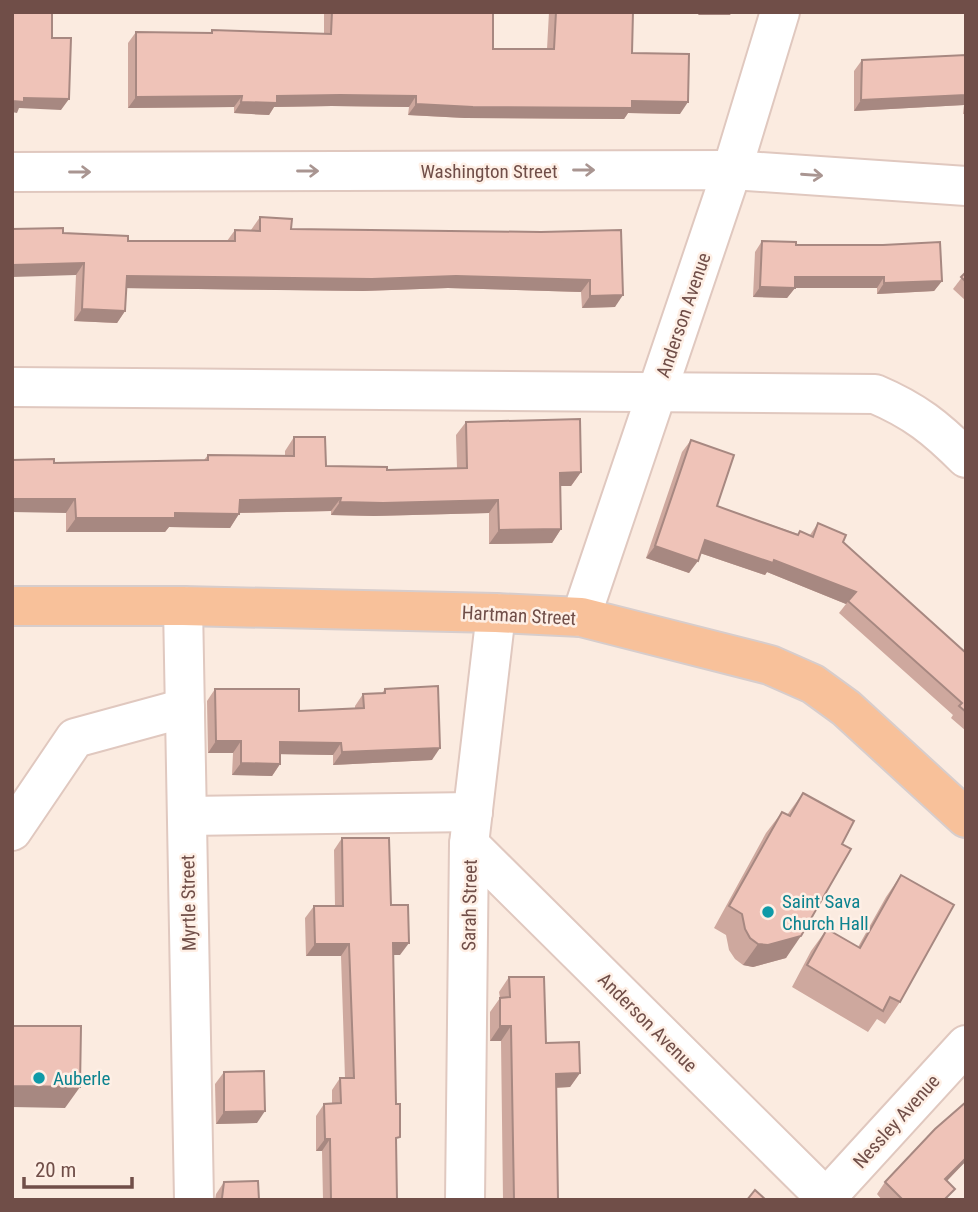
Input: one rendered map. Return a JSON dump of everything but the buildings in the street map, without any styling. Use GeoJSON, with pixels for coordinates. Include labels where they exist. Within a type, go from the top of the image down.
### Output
{"type":"FeatureCollection","features":[{"type":"Feature","properties":{"kind":"main road","name":"Hartman Street"},"geometry":{"type":"LineString","coordinates":[[12,606],[183,606],[581,617],[770,664],[813,684],[846,708],[966,818]]}},
{"type":"Feature","properties":{"kind":"street","name":"Anderson Avenue"},"geometry":{"type":"LineString","coordinates":[[581,617],[732,170],[780,12]]}},
{"type":"Feature","properties":{"kind":"street","name":"Washington Street"},"geometry":{"type":"LineString","coordinates":[[12,172],[732,170],[966,186]]}},
{"type":"Feature","properties":{"kind":"street"},"geometry":{"type":"LineString","coordinates":[[12,387],[875,394],[905,407],[966,458]]}},
{"type":"Feature","properties":{"kind":"street","name":"Myrtle Street"},"geometry":{"type":"LineString","coordinates":[[183,606],[194,1200]]}},
{"type":"Feature","properties":{"kind":"street","name":"Sarah Street"},"geometry":{"type":"LineString","coordinates":[[465,1200],[471,828],[496,613]]}},
{"type":"Feature","properties":{"kind":"street"},"geometry":{"type":"LineString","coordinates":[[12,831],[75,738],[185,708]]}},
{"type":"Feature","properties":{"kind":"street"},"geometry":{"type":"LineString","coordinates":[[187,816],[471,828]]}},
{"type":"Feature","properties":{"kind":"street","name":"Anderson Avenue"},"geometry":{"type":"LineString","coordinates":[[471,828],[827,1199]]}},
{"type":"Feature","properties":{"kind":"street","name":"Nessley Avenue"},"geometry":{"type":"LineString","coordinates":[[827,1199],[966,1045]]}},
{"type":"Feature","properties":{"kind":"place","name":"Saint Sava Church Hall"},"geometry":{"type":"Point","coordinates":[768,912]}},
{"type":"Feature","properties":{"kind":"place","name":"Auberle"},"geometry":{"type":"Point","coordinates":[39,1078]}}]}
